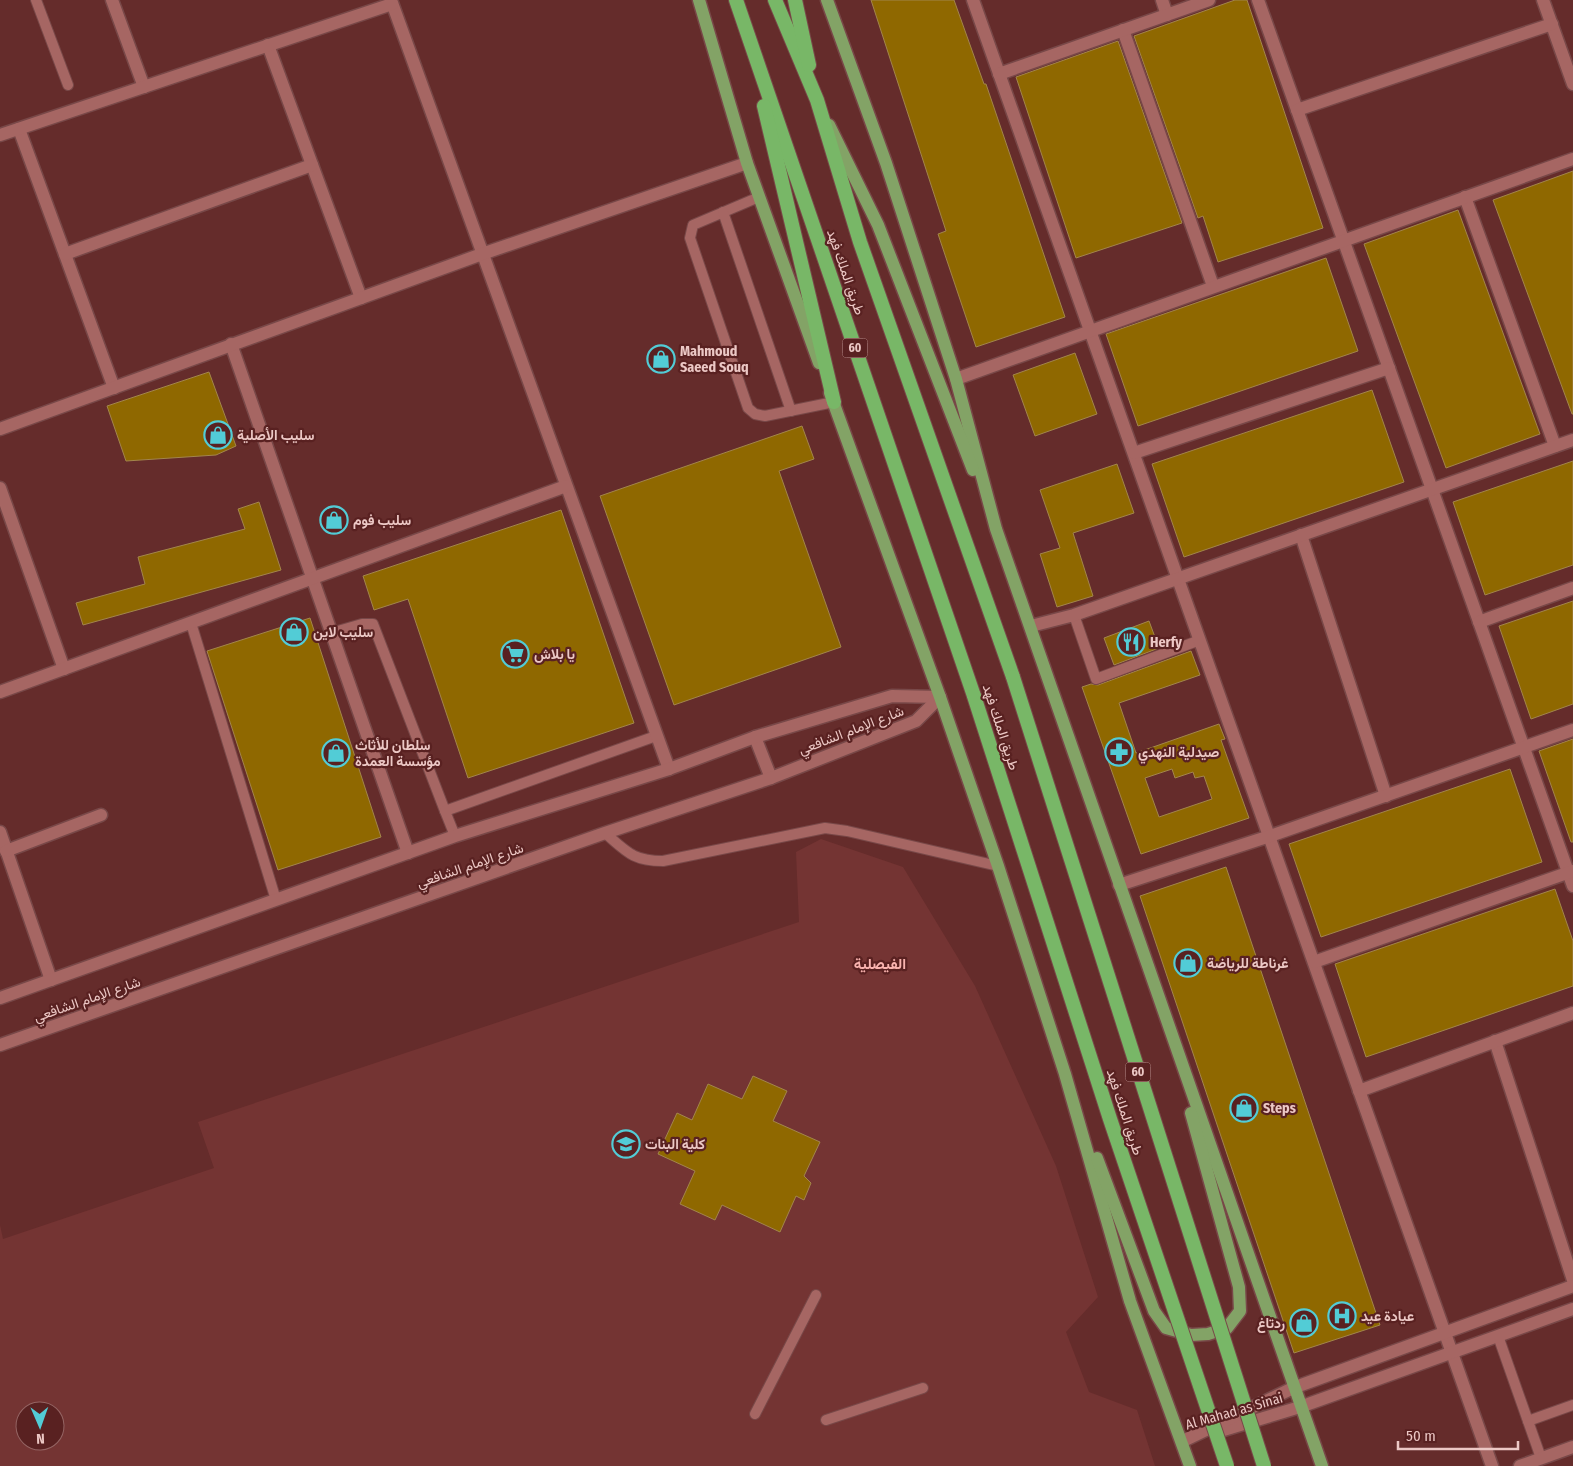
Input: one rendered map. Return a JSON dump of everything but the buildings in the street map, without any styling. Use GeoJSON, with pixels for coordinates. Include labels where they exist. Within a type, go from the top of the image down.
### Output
{"type":"FeatureCollection","features":[{"type":"Feature","properties":{"kind":"highway","name":"طريق الملك فهد"},"geometry":{"type":"LineString","coordinates":[[736,0],[974,696],[1107,1110],[1227,1466]]}},
{"type":"Feature","properties":{"kind":"highway","name":"طريق الملك فهد"},"geometry":{"type":"LineString","coordinates":[[774,0],[817,100],[860,242],[1013,677],[1264,1466]]}},
{"type":"Feature","properties":{"kind":"highway"},"geometry":{"type":"LineString","coordinates":[[795,0],[817,100]]}},
{"type":"Feature","properties":{"kind":"highway"},"geometry":{"type":"LineString","coordinates":[[742,18],[834,402]]}},
{"type":"Feature","properties":{"kind":"main road"},"geometry":{"type":"LineString","coordinates":[[698,0],[747,163],[940,697],[998,866],[1065,1074],[1130,1301],[1183,1441],[1190,1466]]}},
{"type":"Feature","properties":{"kind":"main road"},"geometry":{"type":"LineString","coordinates":[[827,0],[886,162],[956,379],[996,529]]}},
{"type":"Feature","properties":{"kind":"main road"},"geometry":{"type":"LineString","coordinates":[[817,100],[878,225],[996,529],[1158,992],[1293,1388],[1322,1466]]}},
{"type":"Feature","properties":{"kind":"main road"},"geometry":{"type":"LineString","coordinates":[[1065,1074],[1154,1311],[1166,1328],[1191,1335],[1208,1334],[1227,1328],[1240,1311],[1238,1287],[1158,992]]}},
{"type":"Feature","properties":{"kind":"street"},"geometry":{"type":"LineString","coordinates":[[112,0],[144,87]]}},
{"type":"Feature","properties":{"kind":"street"},"geometry":{"type":"LineString","coordinates":[[973,0],[1492,1466]]}},
{"type":"Feature","properties":{"kind":"street"},"geometry":{"type":"LineString","coordinates":[[1162,0],[1167,15]]}},
{"type":"Feature","properties":{"kind":"street"},"geometry":{"type":"LineString","coordinates":[[999,74],[1209,0]]}},
{"type":"Feature","properties":{"kind":"street"},"geometry":{"type":"LineString","coordinates":[[1258,0],[1479,622],[1571,872],[1573,886]]}},
{"type":"Feature","properties":{"kind":"street"},"geometry":{"type":"LineString","coordinates":[[1543,0],[1573,84]]}},
{"type":"Feature","properties":{"kind":"street"},"geometry":{"type":"LineString","coordinates":[[0,135],[268,46],[391,2],[669,769]]}},
{"type":"Feature","properties":{"kind":"street"},"geometry":{"type":"LineString","coordinates":[[1297,110],[1552,24]]}},
{"type":"Feature","properties":{"kind":"street"},"geometry":{"type":"LineString","coordinates":[[1124,30],[1213,286]]}},
{"type":"Feature","properties":{"kind":"street"},"geometry":{"type":"LineString","coordinates":[[268,46],[361,298]]}},
{"type":"Feature","properties":{"kind":"street"},"geometry":{"type":"LineString","coordinates":[[19,129],[114,388]]}},
{"type":"Feature","properties":{"kind":"street"},"geometry":{"type":"LineString","coordinates":[[956,379],[1573,159]]}},
{"type":"Feature","properties":{"kind":"street"},"geometry":{"type":"LineString","coordinates":[[0,429],[482,254],[747,163]]}},
{"type":"Feature","properties":{"kind":"street"},"geometry":{"type":"LineString","coordinates":[[64,254],[312,165]]}},
{"type":"Feature","properties":{"kind":"street"},"geometry":{"type":"LineString","coordinates":[[1465,197],[1555,446]]}},
{"type":"Feature","properties":{"kind":"street"},"geometry":{"type":"LineString","coordinates":[[231,344],[408,853]]}},
{"type":"Feature","properties":{"kind":"street"},"geometry":{"type":"LineString","coordinates":[[1134,453],[1389,368]]}},
{"type":"Feature","properties":{"kind":"street"},"geometry":{"type":"LineString","coordinates":[[1031,626],[1074,615],[1573,440]]}},
{"type":"Feature","properties":{"kind":"street"},"geometry":{"type":"LineString","coordinates":[[0,692],[566,486]]}},
{"type":"Feature","properties":{"kind":"street"},"geometry":{"type":"LineString","coordinates":[[0,488],[64,669]]}},
{"type":"Feature","properties":{"kind":"street"},"geometry":{"type":"LineString","coordinates":[[1301,535],[1386,796]]}},
{"type":"Feature","properties":{"kind":"street"},"geometry":{"type":"LineString","coordinates":[[1479,622],[1573,588]]}},
{"type":"Feature","properties":{"kind":"street","name":"شارع الإمام الشافعي"},"geometry":{"type":"LineString","coordinates":[[0,998],[455,836],[669,769],[755,737],[892,696],[940,697]]}},
{"type":"Feature","properties":{"kind":"street","name":"شارع الإمام الشافعي"},"geometry":{"type":"LineString","coordinates":[[0,1045],[605,833],[771,778],[916,721],[940,697]]}},
{"type":"Feature","properties":{"kind":"street"},"geometry":{"type":"LineString","coordinates":[[1119,885],[1270,836],[1573,730]]}},
{"type":"Feature","properties":{"kind":"street"},"geometry":{"type":"LineString","coordinates":[[755,737],[771,778]]}},
{"type":"Feature","properties":{"kind":"street"},"geometry":{"type":"LineString","coordinates":[[6,851],[101,815]]}},
{"type":"Feature","properties":{"kind":"street"},"geometry":{"type":"LineString","coordinates":[[0,832],[51,980]]}},
{"type":"Feature","properties":{"kind":"street"},"geometry":{"type":"LineString","coordinates":[[1314,962],[1571,872]]}},
{"type":"Feature","properties":{"kind":"street"},"geometry":{"type":"LineString","coordinates":[[1359,1091],[1573,1013]]}},
{"type":"Feature","properties":{"kind":"street"},"geometry":{"type":"LineString","coordinates":[[1495,1041],[1573,1280]]}},
{"type":"Feature","properties":{"kind":"street","name":"Al Mahad as Sinai"},"geometry":{"type":"LineString","coordinates":[[1183,1441],[1293,1388],[1573,1286]]}},
{"type":"Feature","properties":{"kind":"street","name":"Al Mahad as Sinai"},"geometry":{"type":"LineString","coordinates":[[1183,1441],[1300,1407],[1573,1309]]}},
{"type":"Feature","properties":{"kind":"street"},"geometry":{"type":"LineString","coordinates":[[1520,1466],[1573,1447]]}},
{"type":"Feature","properties":{"kind":"lane"},"geometry":{"type":"LineString","coordinates":[[36,0],[68,85]]}},
{"type":"Feature","properties":{"kind":"lane"},"geometry":{"type":"LineString","coordinates":[[759,196],[693,225],[690,238],[748,408],[756,414],[765,416],[834,402]]}},
{"type":"Feature","properties":{"kind":"lane"},"geometry":{"type":"LineString","coordinates":[[723,212],[791,411]]}},
{"type":"Feature","properties":{"kind":"lane"},"geometry":{"type":"LineString","coordinates":[[1074,615],[1096,679],[1200,640]]}},
{"type":"Feature","properties":{"kind":"lane"},"geometry":{"type":"LineString","coordinates":[[192,623],[276,900]]}},
{"type":"Feature","properties":{"kind":"lane"},"geometry":{"type":"LineString","coordinates":[[332,633],[362,624],[373,624],[455,836]]}},
{"type":"Feature","properties":{"kind":"lane"},"geometry":{"type":"LineString","coordinates":[[446,811],[656,736]]}},
{"type":"Feature","properties":{"kind":"lane"},"geometry":{"type":"LineString","coordinates":[[605,833],[634,858],[648,861],[663,861],[825,828],[847,831],[998,866]]}},
{"type":"Feature","properties":{"kind":"lane"},"geometry":{"type":"LineString","coordinates":[[755,1414],[816,1295]]}},
{"type":"Feature","properties":{"kind":"lane"},"geometry":{"type":"LineString","coordinates":[[1498,1336],[1541,1458]]}},
{"type":"Feature","properties":{"kind":"lane"},"geometry":{"type":"LineString","coordinates":[[826,1420],[923,1388]]}},
{"type":"Feature","properties":{"kind":"lane"},"geometry":{"type":"LineString","coordinates":[[1528,1421],[1573,1405]]}},
{"type":"Feature","properties":{"kind":"shaded area","name":"كلية البنات"},"geometry":{"type":"Polygon","coordinates":[[[821,839],[903,867],[975,986],[1056,1166],[1098,1297],[1066,1332],[1089,1392],[1137,1410],[1155,1466],[0,1466],[0,1225],[3,1239],[214,1168],[198,1122],[799,922],[796,852],[821,839]]]}},
{"type":"Feature","properties":{"kind":"place","name":"Mahmoud Saeed Souq"},"geometry":{"type":"Point","coordinates":[661,359]}},
{"type":"Feature","properties":{"kind":"place","name":"سليب الأصلية"},"geometry":{"type":"Point","coordinates":[218,435]}},
{"type":"Feature","properties":{"kind":"place","name":"سليب فوم"},"geometry":{"type":"Point","coordinates":[334,520]}},
{"type":"Feature","properties":{"kind":"place","name":"سليب لاين"},"geometry":{"type":"Point","coordinates":[294,632]}},
{"type":"Feature","properties":{"kind":"place","name":"Herfy"},"geometry":{"type":"Point","coordinates":[1131,642]}},
{"type":"Feature","properties":{"kind":"place","name":"يا بلاش"},"geometry":{"type":"Point","coordinates":[515,654]}},
{"type":"Feature","properties":{"kind":"place","name":"صيدلية النهدي"},"geometry":{"type":"Point","coordinates":[1119,752]}},
{"type":"Feature","properties":{"kind":"place","name":"سلطان للأثاث مؤسسة العمدة"},"geometry":{"type":"Point","coordinates":[336,753]}},
{"type":"Feature","properties":{"kind":"place","name":"غرناطة للرياضة"},"geometry":{"type":"Point","coordinates":[1188,963]}},
{"type":"Feature","properties":{"kind":"place","name":"Steps"},"geometry":{"type":"Point","coordinates":[1244,1108]}},
{"type":"Feature","properties":{"kind":"place","name":"كلية البنات"},"geometry":{"type":"Point","coordinates":[626,1144]}},
{"type":"Feature","properties":{"kind":"place","name":"عيادة عيد"},"geometry":{"type":"Point","coordinates":[1342,1316]}},
{"type":"Feature","properties":{"kind":"place","name":"ردتاغ"},"geometry":{"type":"Point","coordinates":[1304,1323]}},
{"type":"Feature","properties":{"kind":"district","name":"الفيصلية"},"geometry":{"type":"Point","coordinates":[880,964]}}]}
